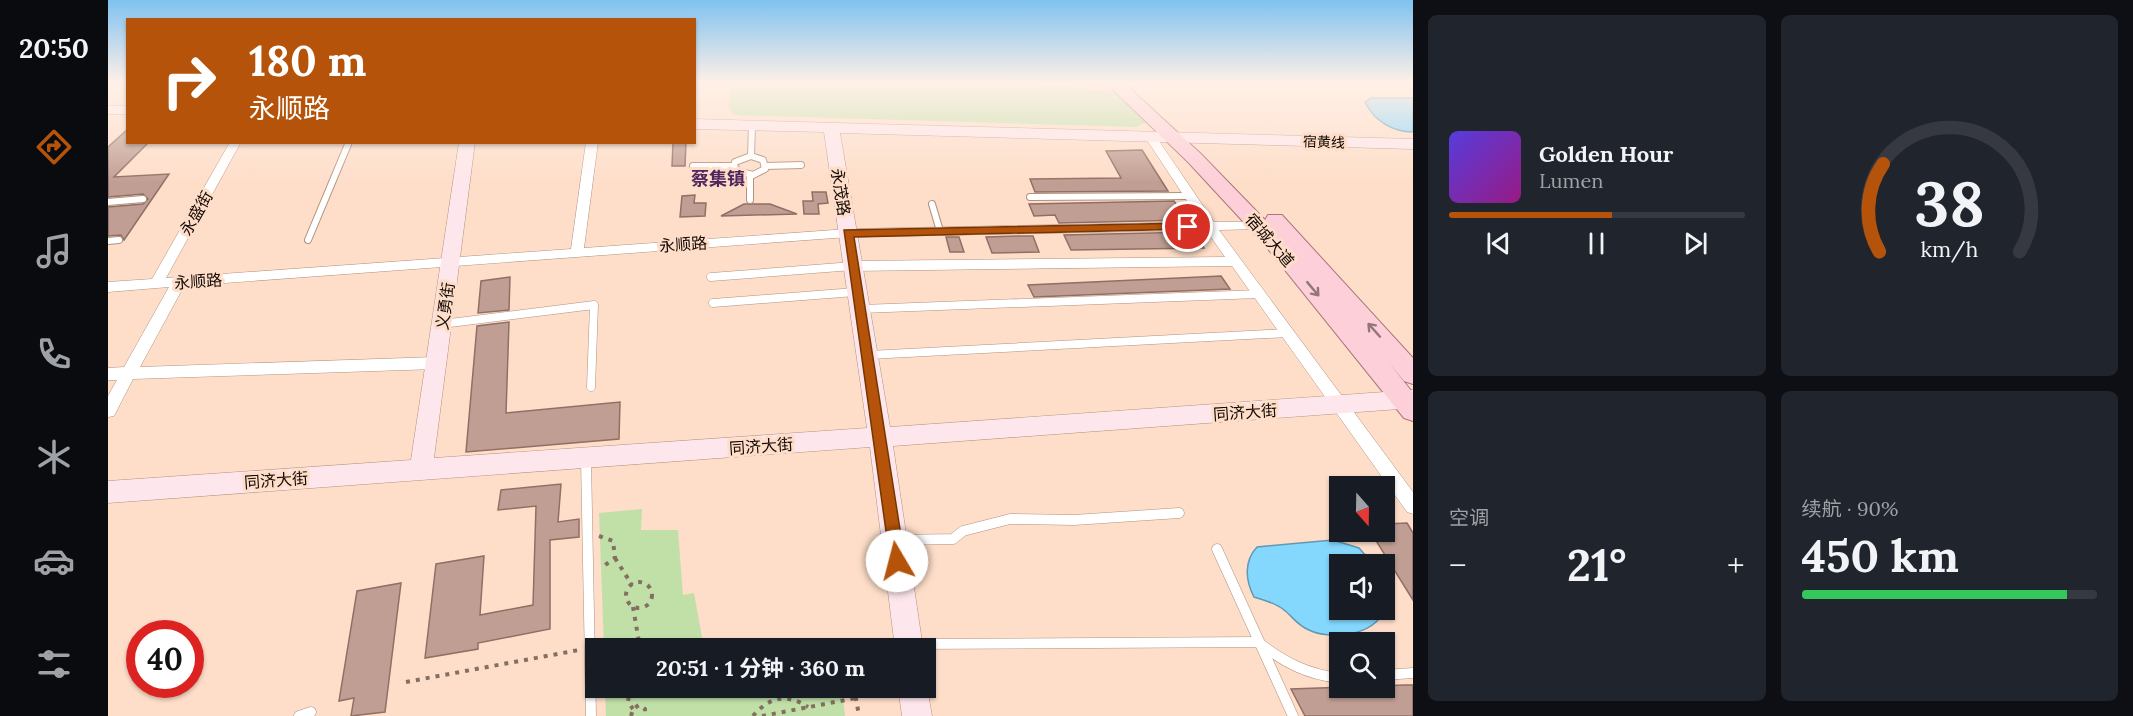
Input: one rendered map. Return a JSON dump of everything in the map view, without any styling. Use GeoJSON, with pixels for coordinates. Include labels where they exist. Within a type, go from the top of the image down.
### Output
{"type":"FeatureCollection","features":[{"type":"Feature","properties":{"kind":"main road","name":"宿城大道"},"geometry":{"type":"LineString","coordinates":[[1159,115],[1278,223],[1413,374]]}},
{"type":"Feature","properties":{"kind":"main road","name":"宿城大道"},"geometry":{"type":"LineString","coordinates":[[1184,138],[1410,403]]}},
{"type":"Feature","properties":{"kind":"street","name":"宿黄线"},"geometry":{"type":"LineString","coordinates":[[696,124],[1413,144]]}},
{"type":"Feature","properties":{"kind":"street","name":"永茂路"},"geometry":{"type":"LineString","coordinates":[[831,128],[880,438],[907,638]]}},
{"type":"Feature","properties":{"kind":"street"},"geometry":{"type":"LineString","coordinates":[[1151,137],[1210,226],[1413,506]]}},
{"type":"Feature","properties":{"kind":"street","name":"永盛街"},"geometry":{"type":"LineString","coordinates":[[156,284],[236,144]]}},
{"type":"Feature","properties":{"kind":"street","name":"义勇街"},"geometry":{"type":"LineString","coordinates":[[421,470],[466,144]]}},
{"type":"Feature","properties":{"kind":"street"},"geometry":{"type":"LineString","coordinates":[[578,252],[592,144]]}},
{"type":"Feature","properties":{"kind":"street","name":"永顺路"},"geometry":{"type":"LineString","coordinates":[[108,287],[451,260],[848,233],[1259,225]]}},
{"type":"Feature","properties":{"kind":"street"},"geometry":{"type":"LineString","coordinates":[[854,266],[1236,261]]}},
{"type":"Feature","properties":{"kind":"street"},"geometry":{"type":"LineString","coordinates":[[108,411],[179,282]]}},
{"type":"Feature","properties":{"kind":"street"},"geometry":{"type":"LineString","coordinates":[[108,374],[436,363]]}},
{"type":"Feature","properties":{"kind":"street","name":"同济大街"},"geometry":{"type":"LineString","coordinates":[[108,492],[1339,406],[1410,403]]}},
{"type":"Feature","properties":{"kind":"street"},"geometry":{"type":"LineString","coordinates":[[915,698],[917,716]]}},
{"type":"Feature","properties":{"kind":"lane"},"geometry":{"type":"LineString","coordinates":[[751,156],[752,125]]}},
{"type":"Feature","properties":{"kind":"lane"},"geometry":{"type":"LineString","coordinates":[[308,240],[348,144]]}},
{"type":"Feature","properties":{"kind":"lane"},"geometry":{"type":"LineString","coordinates":[[734,166],[738,159],[751,156],[764,160],[766,166]]}},
{"type":"Feature","properties":{"kind":"lane"},"geometry":{"type":"LineString","coordinates":[[734,166],[738,171],[750,175],[762,171],[766,166],[801,165]]}},
{"type":"Feature","properties":{"kind":"lane"},"geometry":{"type":"LineString","coordinates":[[693,166],[734,166]]}},
{"type":"Feature","properties":{"kind":"lane"},"geometry":{"type":"LineString","coordinates":[[750,175],[750,200]]}},
{"type":"Feature","properties":{"kind":"lane"},"geometry":{"type":"LineString","coordinates":[[1029,198],[1190,196]]}},
{"type":"Feature","properties":{"kind":"lane"},"geometry":{"type":"LineString","coordinates":[[108,202],[143,200]]}},
{"type":"Feature","properties":{"kind":"lane"},"geometry":{"type":"LineString","coordinates":[[932,204],[940,231]]}},
{"type":"Feature","properties":{"kind":"lane"},"geometry":{"type":"LineString","coordinates":[[108,241],[119,240]]}},
{"type":"Feature","properties":{"kind":"lane"},"geometry":{"type":"LineString","coordinates":[[711,277],[854,266]]}},
{"type":"Feature","properties":{"kind":"lane"},"geometry":{"type":"LineString","coordinates":[[713,303],[1259,294]]}},
{"type":"Feature","properties":{"kind":"lane"},"geometry":{"type":"LineString","coordinates":[[442,324],[594,305],[591,387]]}},
{"type":"Feature","properties":{"kind":"lane"},"geometry":{"type":"LineString","coordinates":[[866,355],[1287,333]]}},
{"type":"Feature","properties":{"kind":"lane"},"geometry":{"type":"LineString","coordinates":[[586,459],[590,638]]}},
{"type":"Feature","properties":{"kind":"lane"},"geometry":{"type":"LineString","coordinates":[[894,540],[952,539],[963,531],[1010,519],[1074,520],[1179,513]]}},
{"type":"Feature","properties":{"kind":"lane"},"geometry":{"type":"LineString","coordinates":[[1216,549],[1293,716]]}},
{"type":"Feature","properties":{"kind":"lane"},"geometry":{"type":"LineString","coordinates":[[936,646],[1258,642],[1282,662],[1303,671],[1329,676]]}},
{"type":"Feature","properties":{"kind":"lane"},"geometry":{"type":"LineString","coordinates":[[1395,674],[1413,673]]}},
{"type":"Feature","properties":{"kind":"lane"},"geometry":{"type":"LineString","coordinates":[[591,698],[591,716]]}},
{"type":"Feature","properties":{"kind":"lane"},"geometry":{"type":"LineString","coordinates":[[299,716],[311,712]]}},
{"type":"Feature","properties":{"kind":"path"},"geometry":{"type":"LineString","coordinates":[[588,535],[608,537],[613,541],[615,558],[632,585]]}},
{"type":"Feature","properties":{"kind":"path"},"geometry":{"type":"LineString","coordinates":[[588,574],[615,558]]}},
{"type":"Feature","properties":{"kind":"path"},"geometry":{"type":"LineString","coordinates":[[632,585],[644,583],[650,588],[652,595],[645,606],[633,607]]}},
{"type":"Feature","properties":{"kind":"path"},"geometry":{"type":"LineString","coordinates":[[632,585],[626,597],[633,607],[638,638]]}},
{"type":"Feature","properties":{"kind":"path"},"geometry":{"type":"LineString","coordinates":[[406,682],[585,649]]}},
{"type":"Feature","properties":{"kind":"path"},"geometry":{"type":"LineString","coordinates":[[753,716],[760,707],[779,696],[799,700],[808,707]]}},
{"type":"Feature","properties":{"kind":"path"},"geometry":{"type":"LineString","coordinates":[[629,698],[628,702],[633,709]]}},
{"type":"Feature","properties":{"kind":"path"},"geometry":{"type":"LineString","coordinates":[[762,716],[856,698],[859,716]]}},
{"type":"Feature","properties":{"kind":"path"},"geometry":{"type":"LineString","coordinates":[[633,709],[642,705],[645,709],[645,716]]}},
{"type":"Feature","properties":{"kind":"path"},"geometry":{"type":"LineString","coordinates":[[631,716],[633,709]]}},
{"type":"Feature","properties":{"kind":"green space"},"geometry":{"type":"Polygon","coordinates":[[[748,115],[1140,115],[1147,122],[1136,127],[748,115]]]}},
{"type":"Feature","properties":{"kind":"green space"},"geometry":{"type":"Polygon","coordinates":[[[642,509],[641,530],[678,530],[683,595],[694,593],[702,638],[604,638],[599,513],[642,509]]]}},
{"type":"Feature","properties":{"kind":"green space"},"geometry":{"type":"Polygon","coordinates":[[[605,698],[843,698],[845,716],[606,716],[605,698]]]}},
{"type":"Feature","properties":{"kind":"water"},"geometry":{"type":"Polygon","coordinates":[[[1373,115],[1413,115],[1413,132],[1391,128],[1373,115]]]}},
{"type":"Feature","properties":{"kind":"water"},"geometry":{"type":"Polygon","coordinates":[[[1329,540],[1359,548],[1364,554],[1329,554],[1329,620],[1378,620],[1357,632],[1329,632],[1328,635],[1309,630],[1277,605],[1254,597],[1247,571],[1250,558],[1257,547],[1329,540]]]}},
{"type":"Feature","properties":{"kind":"building"},"geometry":{"type":"Polygon","coordinates":[[[126,131],[126,144],[147,144],[114,177],[169,174],[124,240],[121,235],[108,236],[108,207],[143,204],[148,199],[143,194],[108,197],[108,147],[126,131]]]}},
{"type":"Feature","properties":{"kind":"building"},"geometry":{"type":"Polygon","coordinates":[[[673,144],[686,144],[685,166],[672,166],[673,144]]]}},
{"type":"Feature","properties":{"kind":"building"},"geometry":{"type":"Polygon","coordinates":[[[1142,150],[1168,191],[1035,192],[1030,179],[1121,178],[1106,151],[1142,150]]]}},
{"type":"Feature","properties":{"kind":"building"},"geometry":{"type":"Polygon","coordinates":[[[812,192],[826,192],[828,203],[818,204],[819,214],[804,214],[803,201],[813,201],[812,192]]]}},
{"type":"Feature","properties":{"kind":"building"},"geometry":{"type":"Polygon","coordinates":[[[695,195],[694,203],[706,203],[705,216],[680,217],[682,196],[695,195]]]}},
{"type":"Feature","properties":{"kind":"building"},"geometry":{"type":"Polygon","coordinates":[[[1174,201],[1186,220],[1059,223],[1055,215],[1034,216],[1029,204],[1174,201]]]}},
{"type":"Feature","properties":{"kind":"building"},"geometry":{"type":"Polygon","coordinates":[[[744,204],[770,204],[797,214],[721,216],[744,204]]]}},
{"type":"Feature","properties":{"kind":"building"},"geometry":{"type":"Polygon","coordinates":[[[1194,232],[1204,248],[1071,250],[1064,235],[1194,232]]]}},
{"type":"Feature","properties":{"kind":"building"},"geometry":{"type":"Polygon","coordinates":[[[1033,236],[1039,252],[992,253],[986,237],[1033,236]]]}},
{"type":"Feature","properties":{"kind":"building"},"geometry":{"type":"Polygon","coordinates":[[[946,237],[959,237],[964,252],[950,252],[946,237]]]}},
{"type":"Feature","properties":{"kind":"building"},"geometry":{"type":"Polygon","coordinates":[[[1221,276],[1230,289],[1034,297],[1028,285],[1221,276]]]}},
{"type":"Feature","properties":{"kind":"building"},"geometry":{"type":"Polygon","coordinates":[[[510,277],[509,310],[478,313],[481,281],[510,277]]]}},
{"type":"Feature","properties":{"kind":"building"},"geometry":{"type":"Polygon","coordinates":[[[509,322],[506,413],[620,402],[619,439],[466,452],[477,326],[509,322]]]}},
{"type":"Feature","properties":{"kind":"building"},"geometry":{"type":"Polygon","coordinates":[[[561,484],[558,522],[579,519],[579,537],[550,540],[550,629],[478,643],[478,649],[425,658],[436,564],[484,556],[480,615],[533,605],[536,506],[498,510],[501,490],[561,484]]]}},
{"type":"Feature","properties":{"kind":"building"},"geometry":{"type":"Polygon","coordinates":[[[1407,523],[1413,533],[1413,600],[1395,571],[1395,554],[1384,554],[1377,542],[1395,542],[1395,524],[1407,523]]]}},
{"type":"Feature","properties":{"kind":"building"},"geometry":{"type":"Polygon","coordinates":[[[401,583],[385,712],[351,716],[354,698],[339,701],[357,591],[401,583]]]}},
{"type":"Feature","properties":{"kind":"building"},"geometry":{"type":"Polygon","coordinates":[[[1413,685],[1413,716],[1305,716],[1291,689],[1329,688],[1329,698],[1395,698],[1395,686],[1413,685]]]}},
{"type":"Feature","properties":{"kind":"district","name":"蔡集镇"},"geometry":{"type":"Point","coordinates":[718,178]}},
{"type":"Feature","properties":{"kind":"route"},"geometry":{"type":"LineString","coordinates":[[897,561],[848,233],[1188,227]]}}]}
